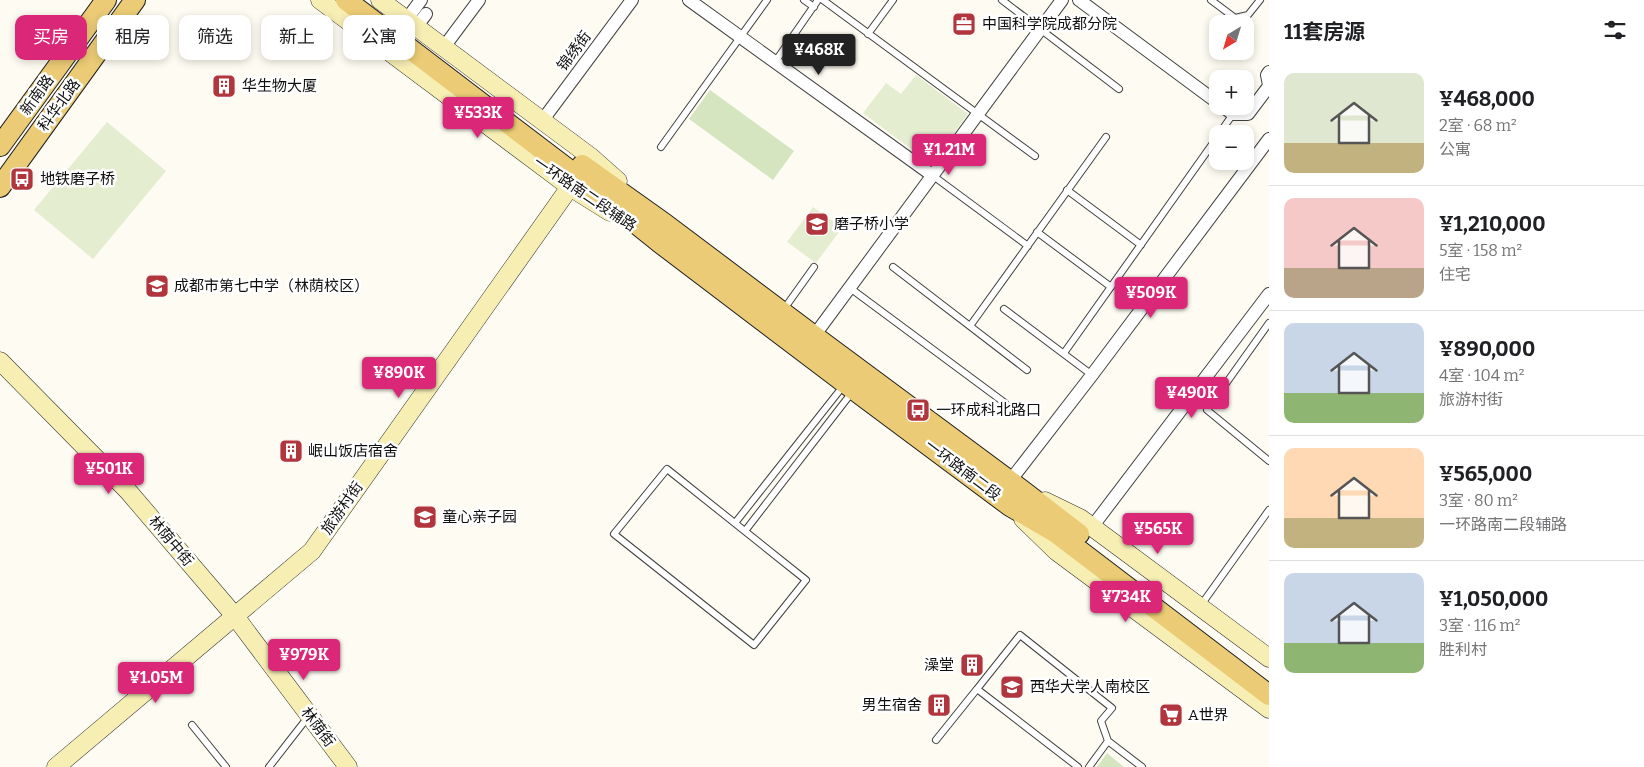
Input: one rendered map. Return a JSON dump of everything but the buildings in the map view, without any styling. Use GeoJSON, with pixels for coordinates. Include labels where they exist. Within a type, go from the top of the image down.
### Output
{"type":"FeatureCollection","features":[{"type":"Feature","properties":{"kind":"main road","name":"科华北路"},"geometry":{"type":"LineString","coordinates":[[0,124],[106,0]]}},
{"type":"Feature","properties":{"kind":"main road","name":"一环路南二段辅路"},"geometry":{"type":"LineString","coordinates":[[320,0],[570,187],[662,233]]}},
{"type":"Feature","properties":{"kind":"main road"},"geometry":{"type":"LineString","coordinates":[[346,0],[573,173],[662,233]]}},
{"type":"Feature","properties":{"kind":"main road"},"geometry":{"type":"LineString","coordinates":[[360,0],[662,233]]}},
{"type":"Feature","properties":{"kind":"main road","name":"一环路南二段辅路"},"geometry":{"type":"LineString","coordinates":[[380,0],[417,20],[444,47],[591,157],[662,233]]}},
{"type":"Feature","properties":{"kind":"main road","name":"科华北路"},"geometry":{"type":"LineString","coordinates":[[95,15],[130,2]]}},
{"type":"Feature","properties":{"kind":"main road","name":"科华北路"},"geometry":{"type":"LineString","coordinates":[[0,187],[130,2]]}},
{"type":"Feature","properties":{"kind":"main road","name":"新南路"},"geometry":{"type":"LineString","coordinates":[[0,146],[95,15]]}},
{"type":"Feature","properties":{"kind":"main road","name":"新南路"},"geometry":{"type":"LineString","coordinates":[[0,171],[95,15]]}},
{"type":"Feature","properties":{"kind":"main road","name":"旅游村街"},"geometry":{"type":"LineString","coordinates":[[56,767],[312,551],[570,187]]}},
{"type":"Feature","properties":{"kind":"main road","name":"一环路南二段"},"geometry":{"type":"LineString","coordinates":[[662,233],[814,336],[856,379],[1017,486],[1269,678]]}},
{"type":"Feature","properties":{"kind":"main road","name":"一环路南二段"},"geometry":{"type":"LineString","coordinates":[[662,233],[856,379],[1010,506],[1055,532],[1269,695]]}},
{"type":"Feature","properties":{"kind":"main road","name":"林荫中街"},"geometry":{"type":"LineString","coordinates":[[0,361],[128,491],[234,615]]}},
{"type":"Feature","properties":{"kind":"main road"},"geometry":{"type":"LineString","coordinates":[[1017,486],[1080,518],[1269,658]]}},
{"type":"Feature","properties":{"kind":"main road"},"geometry":{"type":"LineString","coordinates":[[1010,506],[1056,551],[1269,708]]}},
{"type":"Feature","properties":{"kind":"main road","name":"林荫街"},"geometry":{"type":"LineString","coordinates":[[234,615],[348,767]]}},
{"type":"Feature","properties":{"kind":"street"},"geometry":{"type":"LineString","coordinates":[[417,20],[421,0]]}},
{"type":"Feature","properties":{"kind":"street"},"geometry":{"type":"LineString","coordinates":[[444,47],[479,0]]}},
{"type":"Feature","properties":{"kind":"street","name":"锦绣街"},"geometry":{"type":"LineString","coordinates":[[542,122],[632,0]]}},
{"type":"Feature","properties":{"kind":"street"},"geometry":{"type":"LineString","coordinates":[[689,0],[932,175]]}},
{"type":"Feature","properties":{"kind":"street"},"geometry":{"type":"LineString","coordinates":[[814,336],[1062,0]]}},
{"type":"Feature","properties":{"kind":"street"},"geometry":{"type":"LineString","coordinates":[[1079,0],[1209,96]]}},
{"type":"Feature","properties":{"kind":"street"},"geometry":{"type":"LineString","coordinates":[[1254,106],[1269,85],[1267,75],[1269,72]]}},
{"type":"Feature","properties":{"kind":"street"},"geometry":{"type":"LineString","coordinates":[[1017,486],[1092,375],[1269,139]]}},
{"type":"Feature","properties":{"kind":"street"},"geometry":{"type":"LineString","coordinates":[[1092,527],[1269,294]]}},
{"type":"Feature","properties":{"kind":"lane"},"geometry":{"type":"LineString","coordinates":[[661,148],[767,0]]}},
{"type":"Feature","properties":{"kind":"lane"},"geometry":{"type":"LineString","coordinates":[[804,0],[814,7]]}},
{"type":"Feature","properties":{"kind":"lane"},"geometry":{"type":"LineString","coordinates":[[775,62],[818,0]]}},
{"type":"Feature","properties":{"kind":"lane"},"geometry":{"type":"LineString","coordinates":[[823,0],[1035,156]]}},
{"type":"Feature","properties":{"kind":"lane"},"geometry":{"type":"LineString","coordinates":[[868,34],[893,0]]}},
{"type":"Feature","properties":{"kind":"lane"},"geometry":{"type":"LineString","coordinates":[[1002,0],[1119,89]]}},
{"type":"Feature","properties":{"kind":"lane"},"geometry":{"type":"LineString","coordinates":[[1211,0],[1235,18],[1248,16],[1260,0]]}},
{"type":"Feature","properties":{"kind":"lane"},"geometry":{"type":"LineString","coordinates":[[970,326],[1106,137]]}},
{"type":"Feature","properties":{"kind":"lane"},"geometry":{"type":"LineString","coordinates":[[1064,354],[1209,148]]}},
{"type":"Feature","properties":{"kind":"lane"},"geometry":{"type":"LineString","coordinates":[[932,175],[1028,246]]}},
{"type":"Feature","properties":{"kind":"lane"},"geometry":{"type":"LineString","coordinates":[[1067,190],[1141,245]]}},
{"type":"Feature","properties":{"kind":"lane"},"geometry":{"type":"LineString","coordinates":[[1037,232],[1111,287]]}},
{"type":"Feature","properties":{"kind":"lane"},"geometry":{"type":"LineString","coordinates":[[781,312],[814,267]]}},
{"type":"Feature","properties":{"kind":"lane"},"geometry":{"type":"LineString","coordinates":[[893,268],[1027,370]]}},
{"type":"Feature","properties":{"kind":"lane"},"geometry":{"type":"LineString","coordinates":[[850,288],[1005,403]]}},
{"type":"Feature","properties":{"kind":"lane"},"geometry":{"type":"LineString","coordinates":[[1004,309],[1092,375]]}},
{"type":"Feature","properties":{"kind":"lane"},"geometry":{"type":"LineString","coordinates":[[1269,323],[1207,410],[1269,461]]}},
{"type":"Feature","properties":{"kind":"lane"},"geometry":{"type":"LineString","coordinates":[[735,523],[856,379]]}},
{"type":"Feature","properties":{"kind":"lane"},"geometry":{"type":"LineString","coordinates":[[745,531],[856,379]]}},
{"type":"Feature","properties":{"kind":"lane"},"geometry":{"type":"LineString","coordinates":[[667,468],[745,531],[806,580],[754,646],[614,534],[667,468]]}},
{"type":"Feature","properties":{"kind":"lane"},"geometry":{"type":"LineString","coordinates":[[1200,607],[1269,510]]}},
{"type":"Feature","properties":{"kind":"lane"},"geometry":{"type":"LineString","coordinates":[[936,740],[1020,635],[1112,708],[1101,721],[1108,741],[1142,767]]}},
{"type":"Feature","properties":{"kind":"lane"},"geometry":{"type":"LineString","coordinates":[[977,689],[1078,767]]}},
{"type":"Feature","properties":{"kind":"lane"},"geometry":{"type":"LineString","coordinates":[[269,767],[309,716]]}},
{"type":"Feature","properties":{"kind":"lane"},"geometry":{"type":"LineString","coordinates":[[192,725],[226,767]]}},
{"type":"Feature","properties":{"kind":"lane"},"geometry":{"type":"LineString","coordinates":[[1089,767],[1108,741]]}},
{"type":"Feature","properties":{"kind":"green space"},"geometry":{"type":"Polygon","coordinates":[[[916,75],[968,114],[931,164],[863,113],[886,83],[901,94],[916,75]]]}},
{"type":"Feature","properties":{"kind":"green space"},"geometry":{"type":"Polygon","coordinates":[[[710,90],[794,151],[773,180],[689,119],[710,90]]]}},
{"type":"Feature","properties":{"kind":"green space"},"geometry":{"type":"Polygon","coordinates":[[[107,122],[166,171],[93,259],[34,210],[107,122]]]}},
{"type":"Feature","properties":{"kind":"green space"},"geometry":{"type":"Polygon","coordinates":[[[813,207],[842,228],[816,263],[787,242],[813,207]]]}},
{"type":"Feature","properties":{"kind":"green space"},"geometry":{"type":"Polygon","coordinates":[[[1107,753],[1124,767],[1097,767],[1107,753]]]}},
{"type":"Feature","properties":{"kind":"place","name":"中国科学院成都分院"},"geometry":{"type":"Point","coordinates":[964,24]}},
{"type":"Feature","properties":{"kind":"place","name":"华生物大厦"},"geometry":{"type":"Point","coordinates":[224,86]}},
{"type":"Feature","properties":{"kind":"place","name":"地铁磨子桥"},"geometry":{"type":"Point","coordinates":[22,179]}},
{"type":"Feature","properties":{"kind":"place","name":"磨子桥小学"},"geometry":{"type":"Point","coordinates":[817,224]}},
{"type":"Feature","properties":{"kind":"place","name":"成都市第七中学（林荫校区）"},"geometry":{"type":"Point","coordinates":[157,286]}},
{"type":"Feature","properties":{"kind":"place","name":"一环成科北路口"},"geometry":{"type":"Point","coordinates":[918,410]}},
{"type":"Feature","properties":{"kind":"place","name":"岷山饭店宿舍"},"geometry":{"type":"Point","coordinates":[291,451]}},
{"type":"Feature","properties":{"kind":"place","name":"童心亲子园"},"geometry":{"type":"Point","coordinates":[425,517]}},
{"type":"Feature","properties":{"kind":"place","name":"澡堂"},"geometry":{"type":"Point","coordinates":[972,665]}},
{"type":"Feature","properties":{"kind":"place","name":"西华大学人南校区"},"geometry":{"type":"Point","coordinates":[1012,687]}},
{"type":"Feature","properties":{"kind":"place","name":"男生宿舍"},"geometry":{"type":"Point","coordinates":[939,705]}},
{"type":"Feature","properties":{"kind":"place","name":"A世界"},"geometry":{"type":"Point","coordinates":[1171,715]}}]}
